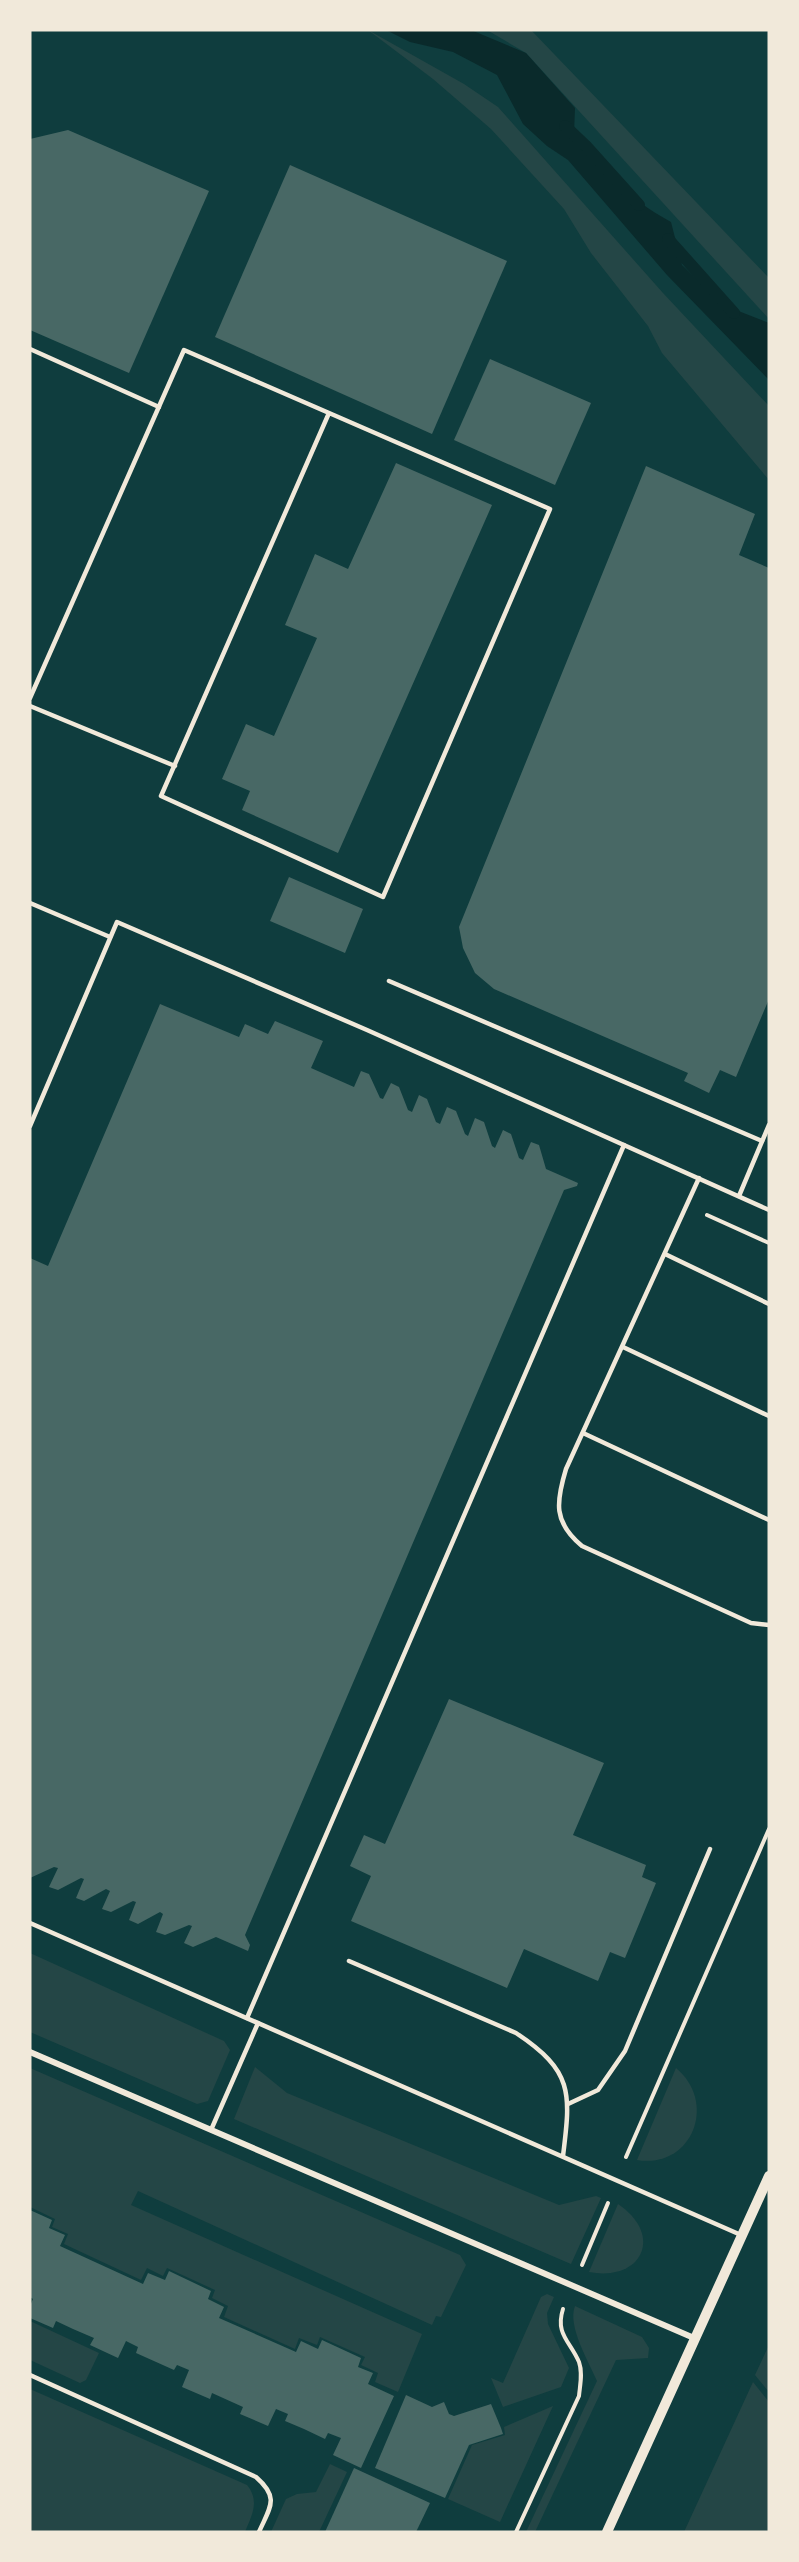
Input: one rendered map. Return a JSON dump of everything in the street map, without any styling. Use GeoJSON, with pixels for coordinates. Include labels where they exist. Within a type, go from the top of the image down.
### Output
{"type":"FeatureCollection","features":[{"type":"Feature","properties":{"kind":"street"},"geometry":{"type":"LineString","coordinates":[[30,2052],[694,2338]]}},
{"type":"Feature","properties":{"kind":"street"},"geometry":{"type":"LineString","coordinates":[[607,2532],[769,2176]]}},
{"type":"Feature","properties":{"kind":"lane"},"geometry":{"type":"LineString","coordinates":[[30,349],[159,407]]}},
{"type":"Feature","properties":{"kind":"lane"},"geometry":{"type":"LineString","coordinates":[[30,698],[184,350],[550,509],[383,897],[161,796],[329,413]]}},
{"type":"Feature","properties":{"kind":"lane"},"geometry":{"type":"LineString","coordinates":[[30,705],[175,766]]}},
{"type":"Feature","properties":{"kind":"lane"},"geometry":{"type":"LineString","coordinates":[[30,903],[110,938]]}},
{"type":"Feature","properties":{"kind":"lane"},"geometry":{"type":"LineString","coordinates":[[30,1126],[117,922],[368,1030],[769,1210]]}},
{"type":"Feature","properties":{"kind":"lane"},"geometry":{"type":"LineString","coordinates":[[389,981],[762,1141]]}},
{"type":"Feature","properties":{"kind":"lane"},"geometry":{"type":"LineString","coordinates":[[740,1196],[769,1125]]}},
{"type":"Feature","properties":{"kind":"lane"},"geometry":{"type":"LineString","coordinates":[[247,2018],[624,1144]]}},
{"type":"Feature","properties":{"kind":"lane"},"geometry":{"type":"LineString","coordinates":[[699,1178],[566,1469],[559,1494],[559,1516],[568,1534],[582,1546],[751,1623],[769,1625]]}},
{"type":"Feature","properties":{"kind":"lane"},"geometry":{"type":"LineString","coordinates":[[665,1254],[769,1304]]}},
{"type":"Feature","properties":{"kind":"lane"},"geometry":{"type":"LineString","coordinates":[[623,1347],[769,1416]]}},
{"type":"Feature","properties":{"kind":"lane"},"geometry":{"type":"LineString","coordinates":[[583,1433],[769,1520]]}},
{"type":"Feature","properties":{"kind":"lane"},"geometry":{"type":"LineString","coordinates":[[568,2104],[598,2090],[625,2051],[710,1849]]}},
{"type":"Feature","properties":{"kind":"lane"},"geometry":{"type":"LineString","coordinates":[[30,1923],[741,2235]]}},
{"type":"Feature","properties":{"kind":"lane"},"geometry":{"type":"LineString","coordinates":[[349,1961],[516,2033],[534,2045],[553,2063],[564,2081],[568,2104],[563,2156]]}},
{"type":"Feature","properties":{"kind":"lane"},"geometry":{"type":"LineString","coordinates":[[210,2130],[258,2023]]}},
{"type":"Feature","properties":{"kind":"lane"},"geometry":{"type":"LineString","coordinates":[[30,2375],[256,2477],[270,2492],[272,2502],[259,2532]]}},
{"type":"Feature","properties":{"kind":"path"},"geometry":{"type":"LineString","coordinates":[[687,1206],[769,1243]]}},
{"type":"Feature","properties":{"kind":"path"},"geometry":{"type":"LineString","coordinates":[[626,2158],[769,1829]]}},
{"type":"Feature","properties":{"kind":"path"},"geometry":{"type":"LineString","coordinates":[[580,2268],[609,2200]]}},
{"type":"Feature","properties":{"kind":"path"},"geometry":{"type":"LineString","coordinates":[[516,2532],[579,2396],[581,2379],[579,2364],[561,2332],[561,2318],[565,2302]]}},
{"type":"Feature","properties":{"kind":"shaded area"},"geometry":{"type":"Polygon","coordinates":[[[368,30],[464,84],[498,107],[663,293],[769,406],[769,480],[662,353],[648,326],[591,253],[564,209],[491,129],[433,79],[368,30]]]}},
{"type":"Feature","properties":{"kind":"shaded area"},"geometry":{"type":"Polygon","coordinates":[[[386,30],[471,30],[526,53],[575,108],[574,134],[596,161],[641,203],[671,222],[682,265],[712,294],[741,312],[769,323],[769,380],[667,275],[568,160],[547,146],[523,124],[497,75],[453,52],[410,42],[386,30]]]}},
{"type":"Feature","properties":{"kind":"shaded area"},"geometry":{"type":"Polygon","coordinates":[[[487,30],[531,30],[769,278],[769,319],[526,53],[487,30]]]}},
{"type":"Feature","properties":{"kind":"shaded area"},"geometry":{"type":"Polygon","coordinates":[[[30,1953],[224,2041],[230,2050],[208,2101],[197,2104],[30,2032],[30,1953]]]}},
{"type":"Feature","properties":{"kind":"shaded area"},"geometry":{"type":"Polygon","coordinates":[[[255,2067],[287,2093],[559,2205],[596,2196],[601,2198],[571,2264],[234,2119],[255,2067]]]}},
{"type":"Feature","properties":{"kind":"shaded area"},"geometry":{"type":"Polygon","coordinates":[[[30,2068],[460,2255],[466,2265],[441,2317],[436,2316],[432,2325],[138,2191],[131,2205],[422,2334],[398,2392],[375,2382],[378,2373],[361,2365],[365,2357],[320,2337],[317,2345],[299,2338],[295,2349],[224,2317],[228,2306],[212,2298],[215,2290],[167,2268],[163,2276],[147,2268],[141,2280],[64,2244],[68,2234],[52,2227],[55,2219],[30,2207],[30,2068]]]}},
{"type":"Feature","properties":{"kind":"shaded area"},"geometry":{"type":"Polygon","coordinates":[[[676,2068],[689,2082],[695,2098],[697,2115],[693,2130],[685,2144],[672,2154],[656,2160],[637,2160],[676,2068]]]}},
{"type":"Feature","properties":{"kind":"shaded area"},"geometry":{"type":"Polygon","coordinates":[[[618,2204],[632,2217],[641,2230],[643,2242],[641,2254],[622,2270],[607,2273],[589,2272],[618,2204]]]}},
{"type":"Feature","properties":{"kind":"shaded area"},"geometry":{"type":"Polygon","coordinates":[[[547,2294],[554,2297],[547,2313],[548,2324],[569,2368],[561,2387],[503,2407],[491,2378],[503,2383],[541,2297],[547,2294]]]}},
{"type":"Feature","properties":{"kind":"shaded area"},"geometry":{"type":"Polygon","coordinates":[[[575,2306],[642,2337],[649,2348],[648,2358],[616,2360],[535,2532],[526,2532],[597,2381],[576,2334],[573,2314],[575,2306]]]}},
{"type":"Feature","properties":{"kind":"shaded area"},"geometry":{"type":"Polygon","coordinates":[[[30,2321],[99,2353],[86,2380],[80,2383],[30,2360],[30,2321]]]}},
{"type":"Feature","properties":{"kind":"shaded area"},"geometry":{"type":"Polygon","coordinates":[[[769,2345],[769,2392],[755,2375],[769,2345]]]}},
{"type":"Feature","properties":{"kind":"shaded area"},"geometry":{"type":"Polygon","coordinates":[[[753,2382],[769,2402],[769,2532],[684,2532],[753,2382]]]}},
{"type":"Feature","properties":{"kind":"shaded area"},"geometry":{"type":"Polygon","coordinates":[[[30,2389],[247,2485],[254,2502],[245,2532],[30,2532],[30,2389]]]}},
{"type":"Feature","properties":{"kind":"shaded area"},"geometry":{"type":"Polygon","coordinates":[[[553,2406],[500,2522],[448,2499],[472,2445],[505,2435],[504,2427],[553,2406]]]}},
{"type":"Feature","properties":{"kind":"shaded area"},"geometry":{"type":"Polygon","coordinates":[[[330,2464],[347,2472],[319,2532],[271,2532],[286,2499],[297,2494],[316,2492],[330,2464]]]}},
{"type":"Feature","properties":{"kind":"building"},"geometry":{"type":"Polygon","coordinates":[[[68,130],[209,191],[129,373],[30,330],[30,139],[68,130]]]}},
{"type":"Feature","properties":{"kind":"building"},"geometry":{"type":"Polygon","coordinates":[[[290,165],[507,261],[432,434],[215,337],[290,165]]]}},
{"type":"Feature","properties":{"kind":"building"},"geometry":{"type":"Polygon","coordinates":[[[490,359],[591,403],[555,485],[454,440],[490,359]]]}},
{"type":"Feature","properties":{"kind":"building"},"geometry":{"type":"Polygon","coordinates":[[[396,463],[492,505],[338,853],[242,810],[250,791],[222,779],[246,724],[274,736],[317,638],[285,625],[315,554],[348,569],[396,463]]]}},
{"type":"Feature","properties":{"kind":"building"},"geometry":{"type":"Polygon","coordinates":[[[646,466],[755,514],[739,555],[769,568],[769,999],[736,1077],[720,1070],[709,1093],[684,1081],[688,1073],[494,989],[475,973],[463,948],[459,927],[646,466]]]}},
{"type":"Feature","properties":{"kind":"building"},"geometry":{"type":"Polygon","coordinates":[[[289,877],[363,909],[345,953],[270,921],[289,877]]]}},
{"type":"Feature","properties":{"kind":"building"},"geometry":{"type":"Polygon","coordinates":[[[160,1004],[239,1037],[245,1024],[268,1034],[275,1021],[323,1041],[311,1068],[354,1087],[361,1071],[369,1074],[380,1098],[383,1099],[391,1083],[399,1087],[408,1110],[412,1112],[419,1095],[427,1099],[436,1122],[440,1124],[447,1107],[456,1111],[465,1134],[468,1136],[475,1118],[484,1122],[492,1146],[495,1148],[503,1130],[511,1134],[519,1158],[523,1160],[531,1142],[539,1145],[546,1169],[578,1183],[577,1186],[564,1190],[245,1935],[250,1945],[248,1951],[216,1937],[193,1947],[184,1943],[192,1926],[189,1925],[165,1935],[156,1932],[163,1914],[160,1912],[138,1924],[129,1920],[136,1902],[133,1901],[111,1912],[102,1909],[110,1891],[106,1889],[84,1901],[76,1898],[84,1879],[81,1878],[58,1890],[49,1887],[58,1868],[54,1867],[30,1878],[30,1258],[48,1266],[160,1004]]]}},
{"type":"Feature","properties":{"kind":"building"},"geometry":{"type":"Polygon","coordinates":[[[449,1699],[604,1763],[573,1835],[646,1865],[642,1877],[656,1883],[625,1958],[610,1952],[598,1981],[524,1949],[507,1988],[351,1921],[371,1876],[350,1866],[364,1835],[385,1844],[449,1699]]]}},
{"type":"Feature","properties":{"kind":"building"},"geometry":{"type":"Polygon","coordinates":[[[30,2210],[52,2220],[49,2228],[65,2235],[60,2246],[143,2284],[148,2273],[165,2280],[169,2271],[211,2291],[208,2299],[224,2307],[219,2318],[296,2352],[301,2341],[318,2349],[322,2340],[361,2358],[358,2367],[373,2373],[368,2384],[394,2396],[361,2468],[333,2455],[341,2438],[328,2433],[325,2439],[285,2421],[288,2414],[276,2409],[268,2426],[240,2414],[243,2407],[212,2393],[210,2399],[182,2387],[189,2370],[177,2365],[174,2370],[136,2353],[138,2347],[126,2341],[118,2358],[90,2345],[94,2338],[56,2321],[53,2328],[30,2318],[30,2306],[33,2299],[30,2297],[30,2210]]]}},
{"type":"Feature","properties":{"kind":"building"},"geometry":{"type":"Polygon","coordinates":[[[406,2395],[432,2407],[444,2402],[449,2414],[454,2416],[491,2404],[501,2428],[503,2434],[469,2445],[445,2498],[375,2468],[406,2395]]]}},
{"type":"Feature","properties":{"kind":"building"},"geometry":{"type":"Polygon","coordinates":[[[354,2468],[430,2503],[416,2532],[325,2532],[354,2468]]]}},
{"type":"Feature","properties":{"kind":"waterway"},"geometry":{"type":"LineString","coordinates":[[565,126],[639,205]]}},
{"type":"Feature","properties":{"kind":"waterway"},"geometry":{"type":"LineString","coordinates":[[668,239],[734,313]]}}]}
